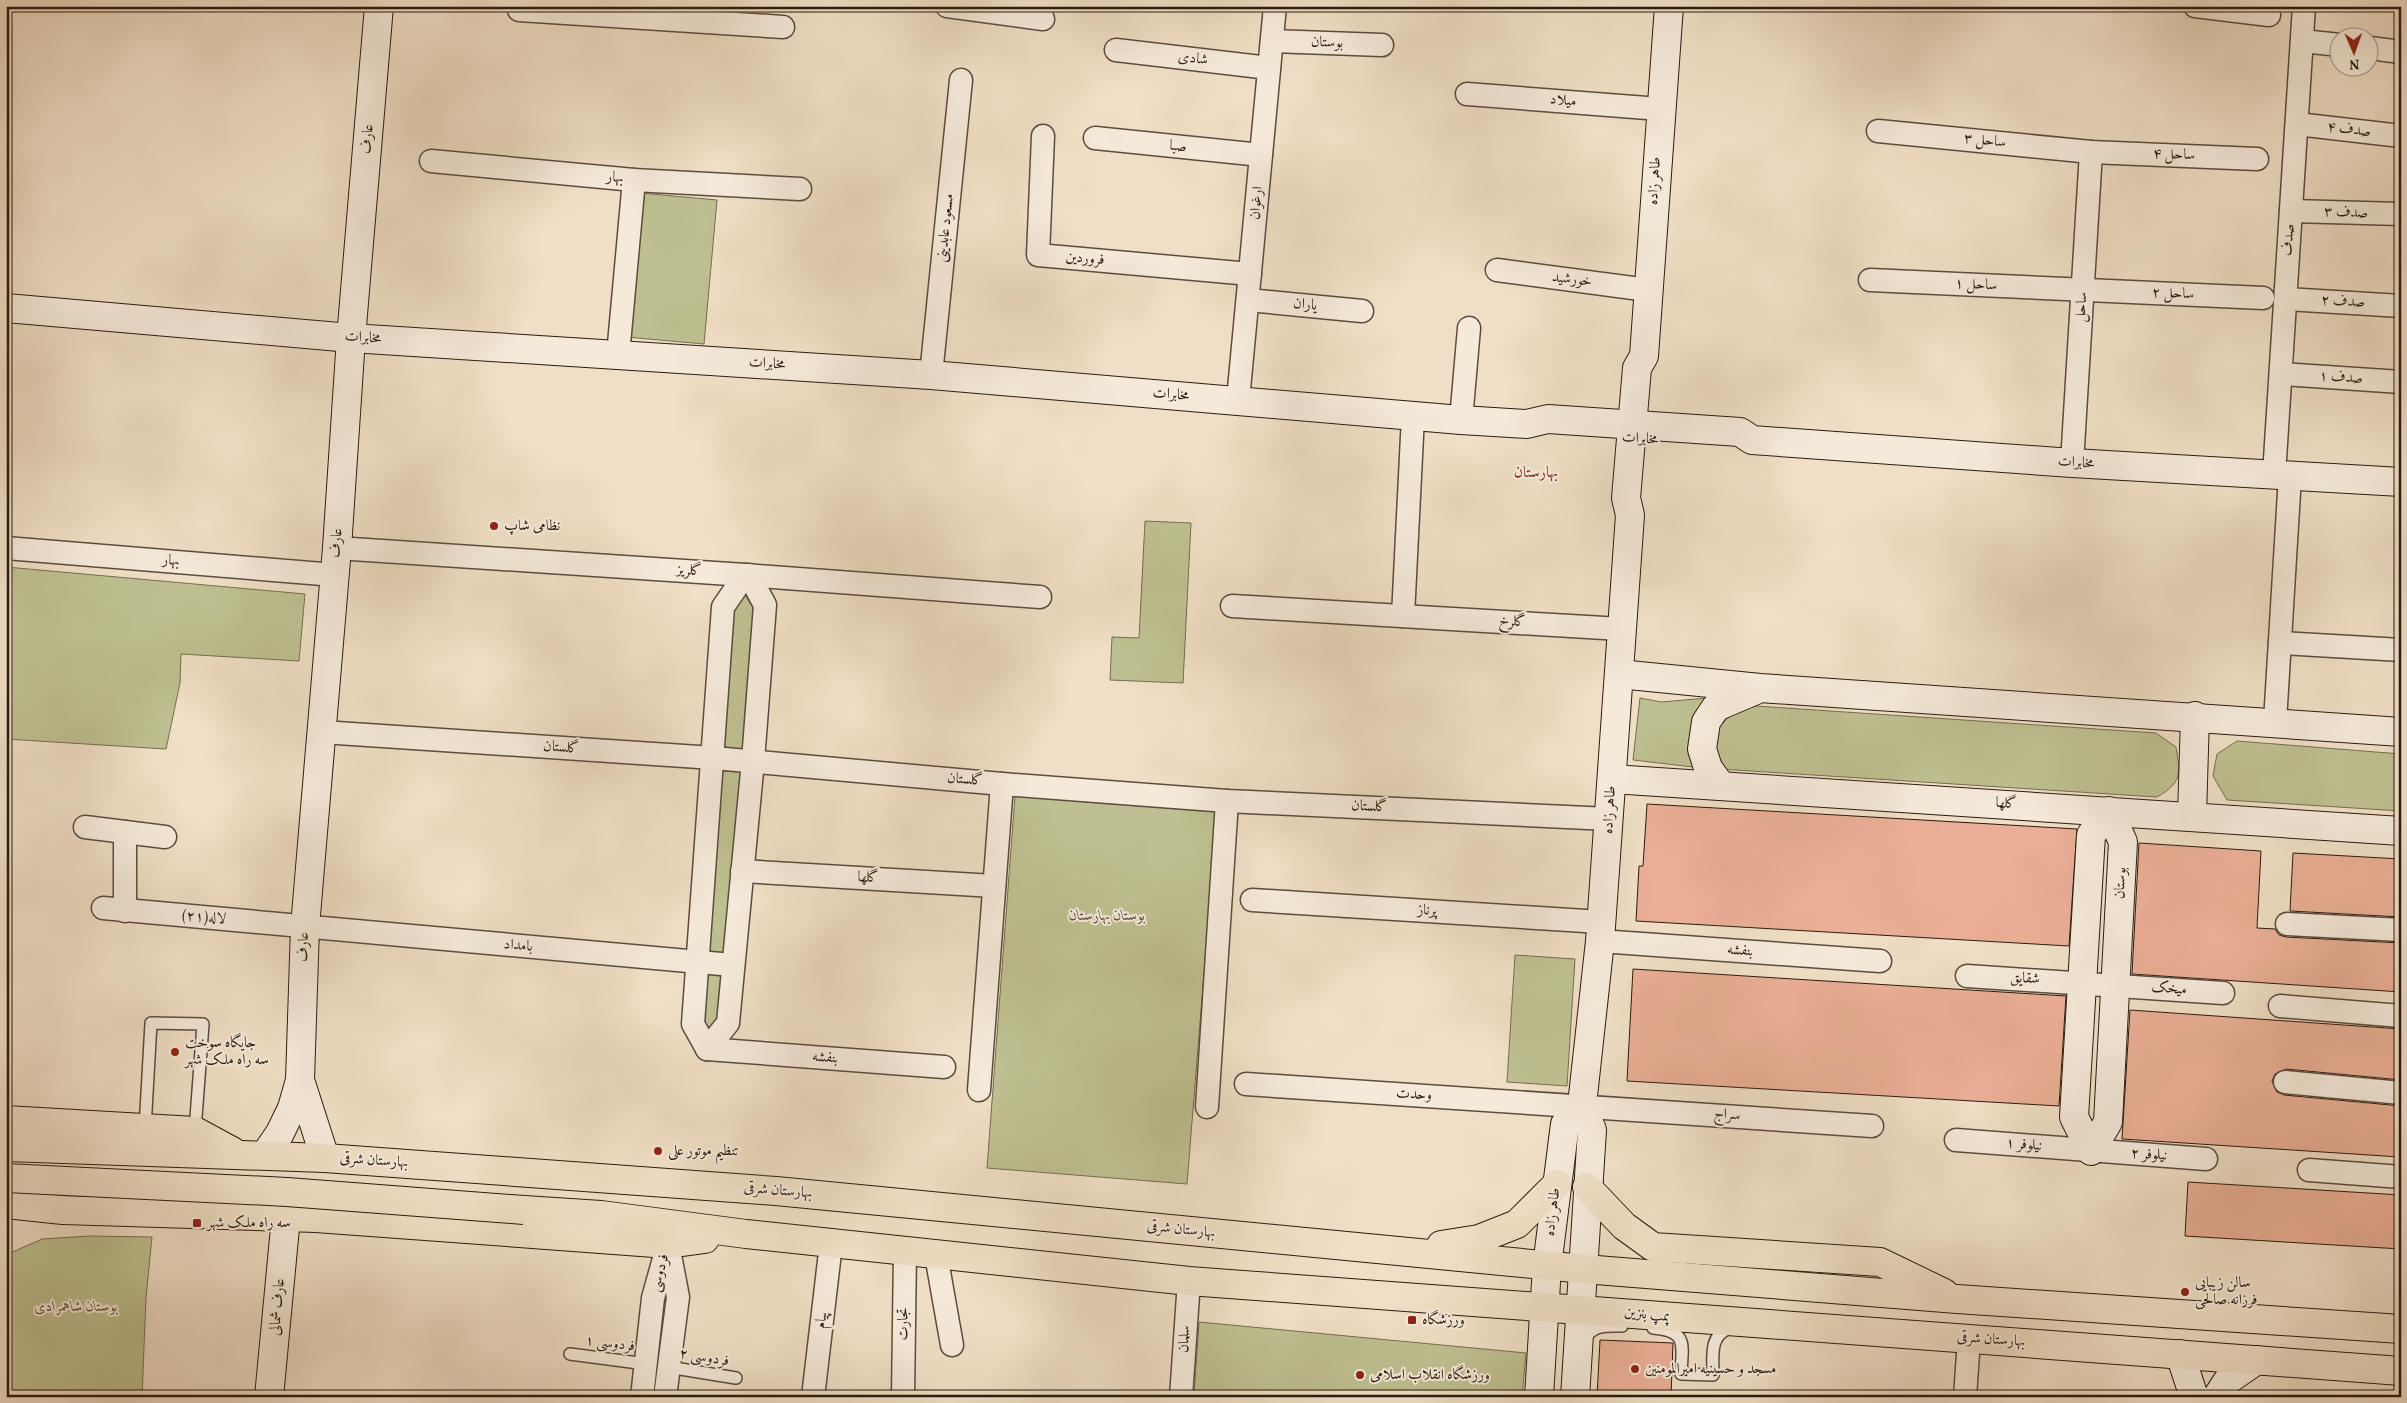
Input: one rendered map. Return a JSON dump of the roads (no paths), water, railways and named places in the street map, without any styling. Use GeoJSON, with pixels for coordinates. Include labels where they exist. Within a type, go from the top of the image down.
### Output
{"type":"FeatureCollection","features":[{"type":"Feature","properties":{"kind":"main road"},"geometry":{"type":"LineString","coordinates":[[6,1120],[142,1140]]}},
{"type":"Feature","properties":{"kind":"main road"},"geometry":{"type":"LineString","coordinates":[[176,1213],[88,1198],[78,1192],[72,1185],[70,1176],[73,1166],[79,1161],[103,1155],[142,1140],[195,1132],[238,1154]]}},
{"type":"Feature","properties":{"kind":"main road","name":"بهارستان شرقی"},"geometry":{"type":"LineString","coordinates":[[6,1147],[142,1140],[238,1154],[325,1158],[776,1191],[1547,1266]]}},
{"type":"Feature","properties":{"kind":"main road"},"geometry":{"type":"LineString","coordinates":[[6,1178],[287,1192],[601,1215],[831,1244],[1189,1282],[1581,1310]]}},
{"type":"Feature","properties":{"kind":"main road"},"geometry":{"type":"LineString","coordinates":[[1393,1251],[1479,1239],[1518,1224],[1557,1184]]}},
{"type":"Feature","properties":{"kind":"main road"},"geometry":{"type":"LineString","coordinates":[[1587,1187],[1624,1226],[1653,1247],[1880,1262],[1957,1299]]}},
{"type":"Feature","properties":{"kind":"main road"},"geometry":{"type":"LineString","coordinates":[[6,1204],[63,1210]]}},
{"type":"Feature","properties":{"kind":"main road"},"geometry":{"type":"LineString","coordinates":[[6,1218],[36,1210],[176,1213],[286,1218],[668,1244],[746,1234]]}},
{"type":"Feature","properties":{"kind":"main road"},"geometry":{"type":"LineString","coordinates":[[1547,1266],[1957,1299],[2401,1329]]}},
{"type":"Feature","properties":{"kind":"main road","name":"بهارستان شرقی"},"geometry":{"type":"LineString","coordinates":[[1581,1310],[2401,1371]]}},
{"type":"Feature","properties":{"kind":"street","name":"عارف"},"geometry":{"type":"LineString","coordinates":[[300,1080],[305,927],[338,548],[351,338],[380,6]]}},
{"type":"Feature","properties":{"kind":"street"},"geometry":{"type":"LineString","coordinates":[[519,6],[519,10],[783,27]]}},
{"type":"Feature","properties":{"kind":"street"},"geometry":{"type":"LineString","coordinates":[[947,6],[1043,19]]}},
{"type":"Feature","properties":{"kind":"street","name":"ارغوان"},"geometry":{"type":"LineString","coordinates":[[1238,400],[1275,6]]}},
{"type":"Feature","properties":{"kind":"street","name":"طاهر زاده"},"geometry":{"type":"LineString","coordinates":[[1581,1310],[1587,1187],[1592,1130],[1582,1105],[1601,931],[1630,515],[1639,501],[1639,432],[1650,368],[1644,356],[1660,109],[1669,6]]}},
{"type":"Feature","properties":{"kind":"street"},"geometry":{"type":"LineString","coordinates":[[2195,6],[2269,15]]}},
{"type":"Feature","properties":{"kind":"street","name":"صدف"},"geometry":{"type":"LineString","coordinates":[[2275,722],[2280,643],[2281,374],[2304,6]]}},
{"type":"Feature","properties":{"kind":"street","name":"بوستان"},"geometry":{"type":"LineString","coordinates":[[1272,41],[1382,45]]}},
{"type":"Feature","properties":{"kind":"street"},"geometry":{"type":"LineString","coordinates":[[2302,41],[2330,44]]}},
{"type":"Feature","properties":{"kind":"street"},"geometry":{"type":"LineString","coordinates":[[2380,49],[2401,52]]}},
{"type":"Feature","properties":{"kind":"street","name":"شادی"},"geometry":{"type":"LineString","coordinates":[[1116,50],[1269,68]]}},
{"type":"Feature","properties":{"kind":"street","name":"مسعود عابدینی"},"geometry":{"type":"LineString","coordinates":[[931,375],[962,80]]}},
{"type":"Feature","properties":{"kind":"street","name":"میلاد"},"geometry":{"type":"LineString","coordinates":[[1467,94],[1660,109]]}},
{"type":"Feature","properties":{"kind":"street","name":"صدف ۴"},"geometry":{"type":"LineString","coordinates":[[2297,124],[2401,136]]}},
{"type":"Feature","properties":{"kind":"street","name":"ساحل ۳"},"geometry":{"type":"LineString","coordinates":[[1878,131],[2091,152]]}},
{"type":"Feature","properties":{"kind":"street","name":"فروردین"},"geometry":{"type":"LineString","coordinates":[[1042,136],[1038,255],[1250,274]]}},
{"type":"Feature","properties":{"kind":"street","name":"صبا"},"geometry":{"type":"LineString","coordinates":[[1095,138],[1261,155]]}},
{"type":"Feature","properties":{"kind":"street","name":"ساحل ۴"},"geometry":{"type":"LineString","coordinates":[[2091,152],[2257,159]]}},
{"type":"Feature","properties":{"kind":"street","name":"ساحل"},"geometry":{"type":"LineString","coordinates":[[2072,463],[2091,152]]}},
{"type":"Feature","properties":{"kind":"street","name":"بهار"},"geometry":{"type":"LineString","coordinates":[[431,161],[634,180],[800,189]]}},
{"type":"Feature","properties":{"kind":"street"},"geometry":{"type":"LineString","coordinates":[[618,354],[634,180]]}},
{"type":"Feature","properties":{"kind":"street","name":"صدف ۳"},"geometry":{"type":"LineString","coordinates":[[2291,211],[2401,214]]}},
{"type":"Feature","properties":{"kind":"street","name":"خورشید"},"geometry":{"type":"LineString","coordinates":[[1497,270],[1648,290]]}},
{"type":"Feature","properties":{"kind":"street","name":"ساحل ۱"},"geometry":{"type":"LineString","coordinates":[[1870,280],[2083,291]]}},
{"type":"Feature","properties":{"kind":"street","name":"ساحل ۲"},"geometry":{"type":"LineString","coordinates":[[2083,291],[2264,298]]}},
{"type":"Feature","properties":{"kind":"street","name":"صدف ۲"},"geometry":{"type":"LineString","coordinates":[[2286,299],[2401,306]]}},
{"type":"Feature","properties":{"kind":"street","name":"یاران"},"geometry":{"type":"LineString","coordinates":[[1248,300],[1362,311]]}},
{"type":"Feature","properties":{"kind":"street","name":"مخابرات"},"geometry":{"type":"LineString","coordinates":[[6,308],[351,338],[931,375],[1461,420],[1527,424],[1548,419],[1740,446],[1752,440],[2072,463],[2401,482]]}},
{"type":"Feature","properties":{"kind":"street"},"geometry":{"type":"LineString","coordinates":[[1461,420],[1469,328]]}},
{"type":"Feature","properties":{"kind":"street","name":"صدف ۱"},"geometry":{"type":"LineString","coordinates":[[2281,374],[2401,382]]}},
{"type":"Feature","properties":{"kind":"street"},"geometry":{"type":"LineString","coordinates":[[1404,616],[1413,416]]}},
{"type":"Feature","properties":{"kind":"street","name":"بهار"},"geometry":{"type":"LineString","coordinates":[[6,548],[335,575]]}},
{"type":"Feature","properties":{"kind":"street","name":"گلریز"},"geometry":{"type":"LineString","coordinates":[[338,548],[747,575],[1040,597]]}},
{"type":"Feature","properties":{"kind":"street"},"geometry":{"type":"LineString","coordinates":[[747,575],[765,606],[753,761],[732,965],[728,1023],[707,1049],[693,1024],[714,758],[723,607],[747,575]]}},
{"type":"Feature","properties":{"kind":"street","name":"گلرخ"},"geometry":{"type":"LineString","coordinates":[[1232,606],[1621,629]]}},
{"type":"Feature","properties":{"kind":"street"},"geometry":{"type":"LineString","coordinates":[[2280,643],[2401,650]]}},
{"type":"Feature","properties":{"kind":"street"},"geometry":{"type":"LineString","coordinates":[[1619,674],[1760,688],[2195,716],[2401,732]]}},
{"type":"Feature","properties":{"kind":"street"},"geometry":{"type":"LineString","coordinates":[[1721,786],[1708,768],[1702,749],[1706,722],[1716,706],[1760,688]]}},
{"type":"Feature","properties":{"kind":"street"},"geometry":{"type":"LineString","coordinates":[[2192,816],[2195,716]]}},
{"type":"Feature","properties":{"kind":"street","name":"گلستان"},"geometry":{"type":"LineString","coordinates":[[322,732],[714,758],[1002,784],[1227,801],[1609,819]]}},
{"type":"Feature","properties":{"kind":"street","name":"گلها"},"geometry":{"type":"LineString","coordinates":[[1612,779],[2401,831]]}},
{"type":"Feature","properties":{"kind":"street"},"geometry":{"type":"LineString","coordinates":[[979,1090],[1002,784]]}},
{"type":"Feature","properties":{"kind":"street"},"geometry":{"type":"LineString","coordinates":[[1207,1107],[1227,801]]}},
{"type":"Feature","properties":{"kind":"street"},"geometry":{"type":"LineString","coordinates":[[2091,1151],[2074,1117],[2076,1078],[2091,835],[2109,811]]}},
{"type":"Feature","properties":{"kind":"street","name":"بوستان"},"geometry":{"type":"LineString","coordinates":[[2091,1151],[2108,1122],[2123,842],[2109,811]]}},
{"type":"Feature","properties":{"kind":"street"},"geometry":{"type":"LineString","coordinates":[[85,827],[165,837]]}},
{"type":"Feature","properties":{"kind":"street"},"geometry":{"type":"LineString","coordinates":[[125,911],[126,832]]}},
{"type":"Feature","properties":{"kind":"street","name":"گلها"},"geometry":{"type":"LineString","coordinates":[[742,871],[994,886]]}},
{"type":"Feature","properties":{"kind":"street","name":"پرناز"},"geometry":{"type":"LineString","coordinates":[[1252,900],[1601,931]]}},
{"type":"Feature","properties":{"kind":"street","name":"لاله(۲۱)"},"geometry":{"type":"LineString","coordinates":[[102,908],[305,927]]}},
{"type":"Feature","properties":{"kind":"street"},"geometry":{"type":"LineString","coordinates":[[2287,924],[2401,930]]}},
{"type":"Feature","properties":{"kind":"street","name":"بامداد"},"geometry":{"type":"LineString","coordinates":[[305,927],[732,965]]}},
{"type":"Feature","properties":{"kind":"street","name":"بنفشه"},"geometry":{"type":"LineString","coordinates":[[1601,931],[1880,960]]}},
{"type":"Feature","properties":{"kind":"street","name":"شقایق"},"geometry":{"type":"LineString","coordinates":[[1967,976],[2115,984]]}},
{"type":"Feature","properties":{"kind":"street","name":"میخک"},"geometry":{"type":"LineString","coordinates":[[2115,984],[2224,993]]}},
{"type":"Feature","properties":{"kind":"street"},"geometry":{"type":"LineString","coordinates":[[2280,1006],[2401,1016]]}},
{"type":"Feature","properties":{"kind":"street","name":"بنفشه"},"geometry":{"type":"LineString","coordinates":[[707,1049],[944,1067]]}},
{"type":"Feature","properties":{"kind":"street"},"geometry":{"type":"LineString","coordinates":[[2076,1078],[2110,1078]]}},
{"type":"Feature","properties":{"kind":"street"},"geometry":{"type":"LineString","coordinates":[[265,1155],[280,1132],[292,1108],[300,1080]]}},
{"type":"Feature","properties":{"kind":"street"},"geometry":{"type":"LineString","coordinates":[[300,1080],[325,1158]]}},
{"type":"Feature","properties":{"kind":"street"},"geometry":{"type":"LineString","coordinates":[[2285,1082],[2401,1092]]}},
{"type":"Feature","properties":{"kind":"street","name":"وحدت"},"geometry":{"type":"LineString","coordinates":[[1246,1084],[1582,1105]]}},
{"type":"Feature","properties":{"kind":"street","name":"طاهر زاده"},"geometry":{"type":"LineString","coordinates":[[1544,1308],[1547,1266],[1565,1124],[1582,1105]]}},
{"type":"Feature","properties":{"kind":"street","name":"سراج"},"geometry":{"type":"LineString","coordinates":[[1582,1105],[1872,1126]]}},
{"type":"Feature","properties":{"kind":"street","name":"نیلوفر ۱"},"geometry":{"type":"LineString","coordinates":[[1956,1140],[2091,1151]]}},
{"type":"Feature","properties":{"kind":"street","name":"نیلوفر ۲"},"geometry":{"type":"LineString","coordinates":[[2091,1151],[2206,1160]]}},
{"type":"Feature","properties":{"kind":"street"},"geometry":{"type":"LineString","coordinates":[[2309,1170],[2401,1176]]}},
{"type":"Feature","properties":{"kind":"street","name":"عارف شمالی"},"geometry":{"type":"LineString","coordinates":[[270,1397],[286,1218]]}},
{"type":"Feature","properties":{"kind":"street","name":"فردوسی"},"geometry":{"type":"LineString","coordinates":[[642,1397],[653,1298],[668,1244]]}},
{"type":"Feature","properties":{"kind":"street","name":"فردوسی"},"geometry":{"type":"LineString","coordinates":[[665,1397],[678,1297],[668,1244]]}},
{"type":"Feature","properties":{"kind":"street","name":"پیام"},"geometry":{"type":"LineString","coordinates":[[813,1397],[831,1244]]}},
{"type":"Feature","properties":{"kind":"street","name":"تجارت"},"geometry":{"type":"LineString","coordinates":[[903,1397],[905,1251]]}},
{"type":"Feature","properties":{"kind":"street"},"geometry":{"type":"LineString","coordinates":[[936,1255],[952,1345]]}},
{"type":"Feature","properties":{"kind":"street","name":"سلمان"},"geometry":{"type":"LineString","coordinates":[[1181,1397],[1189,1282]]}},
{"type":"Feature","properties":{"kind":"street"},"geometry":{"type":"LineString","coordinates":[[1539,1397],[1544,1308]]}},
{"type":"Feature","properties":{"kind":"street"},"geometry":{"type":"LineString","coordinates":[[1575,1397],[1581,1310]]}},
{"type":"Feature","properties":{"kind":"street"},"geometry":{"type":"LineString","coordinates":[[1966,1397],[1969,1339]]}},
{"type":"Feature","properties":{"kind":"street"},"geometry":{"type":"LineString","coordinates":[[2180,1354],[2190,1379],[2194,1397]]}},
{"type":"Feature","properties":{"kind":"street"},"geometry":{"type":"LineString","coordinates":[[2217,1397],[2228,1380],[2257,1360]]}},
{"type":"Feature","properties":{"kind":"street"},"geometry":{"type":"LineString","coordinates":[[646,1364],[668,1367]]}},
{"type":"Feature","properties":{"kind":"lane"},"geometry":{"type":"LineString","coordinates":[[142,1140],[151,1023],[203,1024],[195,1132]]}},
{"type":"Feature","properties":{"kind":"lane","name":"پمپ بنزین"},"geometry":{"type":"LineString","coordinates":[[1578,1355],[1590,1330],[1601,1326],[1666,1329],[1679,1335],[1682,1341],[1681,1374],[1713,1375],[1714,1340],[1717,1335],[1742,1323]]}},
{"type":"Feature","properties":{"kind":"lane","name":"فردوسی ۱"},"geometry":{"type":"LineString","coordinates":[[570,1354],[646,1364]]}},
{"type":"Feature","properties":{"kind":"lane","name":"فردوسی ۲"},"geometry":{"type":"LineString","coordinates":[[668,1367],[736,1378]]}},
{"type":"Feature","properties":{"kind":"place","name":"نظامی شاپ"},"geometry":{"type":"Point","coordinates":[494,526]}},
{"type":"Feature","properties":{"kind":"place","name":"جایگاه سوخت سه راه ملک شهر"},"geometry":{"type":"Point","coordinates":[175,1052]}},
{"type":"Feature","properties":{"kind":"place","name":"تنظیم موتور علی"},"geometry":{"type":"Point","coordinates":[658,1151]}},
{"type":"Feature","properties":{"kind":"place","name":"سه راه ملک شهر"},"geometry":{"type":"Point","coordinates":[197,1223]}},
{"type":"Feature","properties":{"kind":"place","name":"سالن زیبایی فرزانه صالحی"},"geometry":{"type":"Point","coordinates":[2185,1292]}},
{"type":"Feature","properties":{"kind":"place","name":"ورزشگاه"},"geometry":{"type":"Point","coordinates":[1412,1320]}},
{"type":"Feature","properties":{"kind":"place","name":"مسجد و حسینیه امیرالمومنین"},"geometry":{"type":"Point","coordinates":[1635,1369]}},
{"type":"Feature","properties":{"kind":"place","name":"ورزشگاه انقلاب اسلامی"},"geometry":{"type":"Point","coordinates":[1360,1375]}},
{"type":"Feature","properties":{"kind":"district","name":"بهارستان"},"geometry":{"type":"Point","coordinates":[1536,473]}},
{"type":"Feature","properties":{"kind":"park label","name":"بوستان بهارستان"},"geometry":{"type":"Point","coordinates":[1107,916]}},
{"type":"Feature","properties":{"kind":"park label","name":"بوستان شاهمرادی"},"geometry":{"type":"Point","coordinates":[76,1307]}}]}
